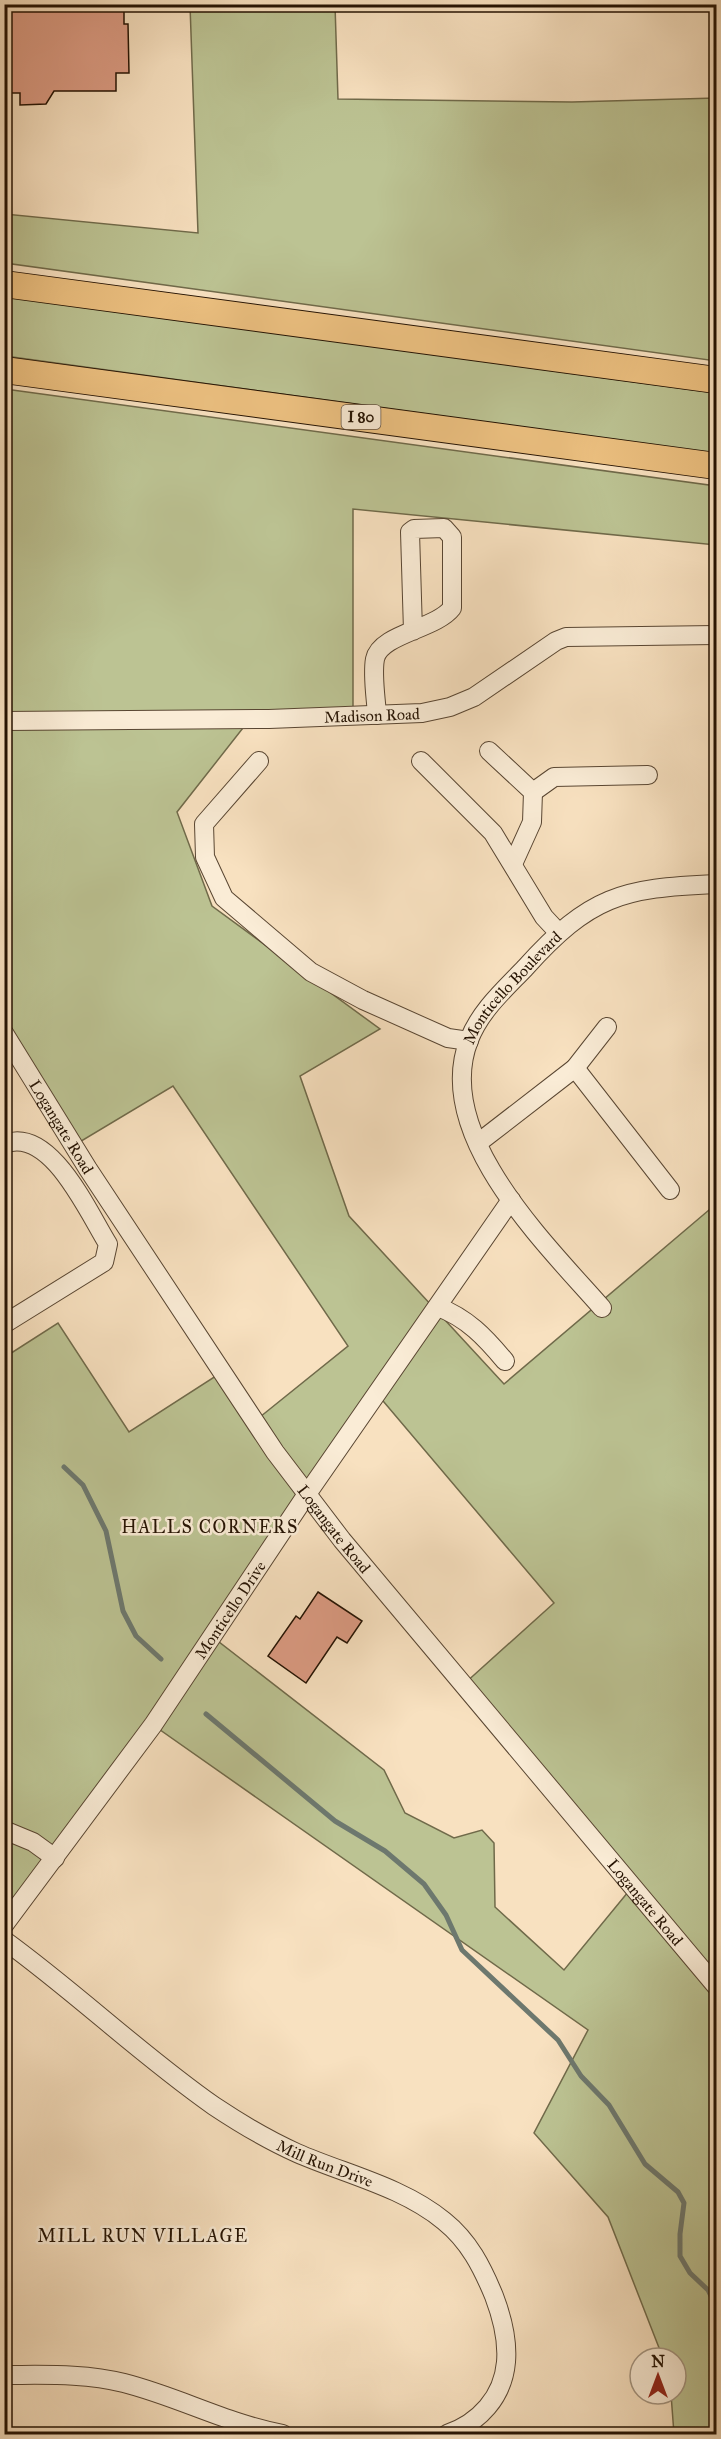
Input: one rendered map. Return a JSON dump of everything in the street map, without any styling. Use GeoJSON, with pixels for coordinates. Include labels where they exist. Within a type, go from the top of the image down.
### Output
{"type":"FeatureCollection","features":[{"type":"Feature","properties":{"kind":"highway"},"geometry":{"type":"LineString","coordinates":[[4,285],[717,380]]}},
{"type":"Feature","properties":{"kind":"highway","name":"I 80"},"geometry":{"type":"LineString","coordinates":[[4,370],[717,466]]}},
{"type":"Feature","properties":{"kind":"street"},"geometry":{"type":"LineString","coordinates":[[377,715],[375,658],[381,649],[412,631],[447,615],[452,608],[452,537],[444,528],[414,529],[410,532],[412,631]]}},
{"type":"Feature","properties":{"kind":"street","name":"Madison Road"},"geometry":{"type":"LineString","coordinates":[[4,722],[422,713],[450,707],[474,696],[556,641],[566,637],[717,635]]}},
{"type":"Feature","properties":{"kind":"street"},"geometry":{"type":"LineString","coordinates":[[489,751],[532,792],[532,822],[513,864]]}},
{"type":"Feature","properties":{"kind":"street"},"geometry":{"type":"LineString","coordinates":[[258,760],[204,824],[205,857],[224,898],[311,972],[363,1000],[448,1038],[469,1041]]}},
{"type":"Feature","properties":{"kind":"street"},"geometry":{"type":"LineString","coordinates":[[421,760],[493,833],[544,917],[558,932]]}},
{"type":"Feature","properties":{"kind":"street"},"geometry":{"type":"LineString","coordinates":[[532,792],[554,777],[648,775]]}},
{"type":"Feature","properties":{"kind":"street","name":"Monticello Boulevard"},"geometry":{"type":"LineString","coordinates":[[603,1308],[511,1200],[478,1143],[469,1125],[462,1095],[462,1068],[469,1041],[489,1007],[558,932],[587,910],[634,892],[669,886],[717,884]]}},
{"type":"Feature","properties":{"kind":"street"},"geometry":{"type":"LineString","coordinates":[[478,1143],[575,1068],[608,1027]]}},
{"type":"Feature","properties":{"kind":"street","name":"Logangate Road"},"geometry":{"type":"LineString","coordinates":[[4,1033],[117,1213],[275,1452],[307,1494],[717,1986]]}},
{"type":"Feature","properties":{"kind":"street"},"geometry":{"type":"LineString","coordinates":[[575,1068],[670,1190]]}},
{"type":"Feature","properties":{"kind":"street"},"geometry":{"type":"LineString","coordinates":[[4,1144],[14,1140],[27,1141],[39,1146],[53,1157],[108,1244],[104,1262],[4,1324]]}},
{"type":"Feature","properties":{"kind":"street","name":"Monticello Drive"},"geometry":{"type":"LineString","coordinates":[[4,1925],[213,1638],[307,1494],[511,1200]]}},
{"type":"Feature","properties":{"kind":"street"},"geometry":{"type":"LineString","coordinates":[[96,1225],[117,1213]]}},
{"type":"Feature","properties":{"kind":"street"},"geometry":{"type":"LineString","coordinates":[[438,1307],[466,1321],[482,1333],[505,1361]]}},
{"type":"Feature","properties":{"kind":"street"},"geometry":{"type":"LineString","coordinates":[[4,1830],[33,1842],[55,1858]]}},
{"type":"Feature","properties":{"kind":"street","name":"Mill Run Drive"},"geometry":{"type":"LineString","coordinates":[[4,1940],[153,2061],[244,2126],[297,2153],[388,2189],[429,2210],[461,2237],[483,2269],[498,2308],[505,2331],[506,2360],[500,2388],[494,2399],[471,2424],[447,2434]]}},
{"type":"Feature","properties":{"kind":"street"},"geometry":{"type":"LineString","coordinates":[[4,2375],[57,2374],[123,2383],[225,2420],[283,2434]]}},
{"type":"Feature","properties":{"kind":"green space"},"geometry":{"type":"Polygon","coordinates":[[[190,5],[335,5],[338,99],[572,102],[716,98],[716,361],[5,263],[5,214],[198,233],[190,5]]]}},
{"type":"Feature","properties":{"kind":"green space"},"geometry":{"type":"Polygon","coordinates":[[[5,296],[716,393],[716,454],[5,356],[5,296]]]}},
{"type":"Feature","properties":{"kind":"green space"},"geometry":{"type":"Polygon","coordinates":[[[5,389],[716,486],[716,545],[353,509],[353,716],[250,719],[177,812],[212,906],[380,1029],[300,1076],[349,1216],[504,1384],[716,1204],[716,2434],[674,2434],[672,2406],[688,2406],[688,2346],[658,2346],[608,2217],[534,2133],[588,2030],[153,1725],[5,1925],[5,1357],[58,1323],[129,1432],[222,1372],[255,1421],[348,1346],[173,1086],[73,1146],[5,1050],[5,389]],[[378,1395],[214,1638],[384,1770],[405,1813],[454,1838],[482,1830],[494,1843],[495,1907],[564,1970],[633,1886],[464,1684],[554,1603],[378,1395]]]}},
{"type":"Feature","properties":{"kind":"building"},"geometry":{"type":"Polygon","coordinates":[[[4,4],[124,4],[124,24],[128,24],[129,73],[116,73],[116,91],[54,91],[46,104],[20,105],[20,93],[4,93],[4,4]]]}},
{"type":"Feature","properties":{"kind":"building"},"geometry":{"type":"Polygon","coordinates":[[[318,1592],[362,1621],[347,1643],[337,1637],[306,1683],[268,1656],[296,1616],[300,1619],[318,1592]]]}},
{"type":"Feature","properties":{"kind":"waterway"},"geometry":{"type":"LineString","coordinates":[[64,1467],[83,1485],[106,1531],[123,1611],[136,1636],[161,1659]]}},
{"type":"Feature","properties":{"kind":"waterway"},"geometry":{"type":"LineString","coordinates":[[206,1714],[335,1821],[385,1851],[424,1884],[446,1915],[462,1950],[558,2040],[581,2076],[609,2105],[645,2164],[678,2192],[684,2203],[680,2256],[690,2273],[708,2290],[716,2306]]}},
{"type":"Feature","properties":{"kind":"district","name":"HALLS CORNERS"},"geometry":{"type":"Point","coordinates":[210,1527]}},
{"type":"Feature","properties":{"kind":"district","name":"MILL RUN VILLAGE"},"geometry":{"type":"Point","coordinates":[143,2236]}}]}
